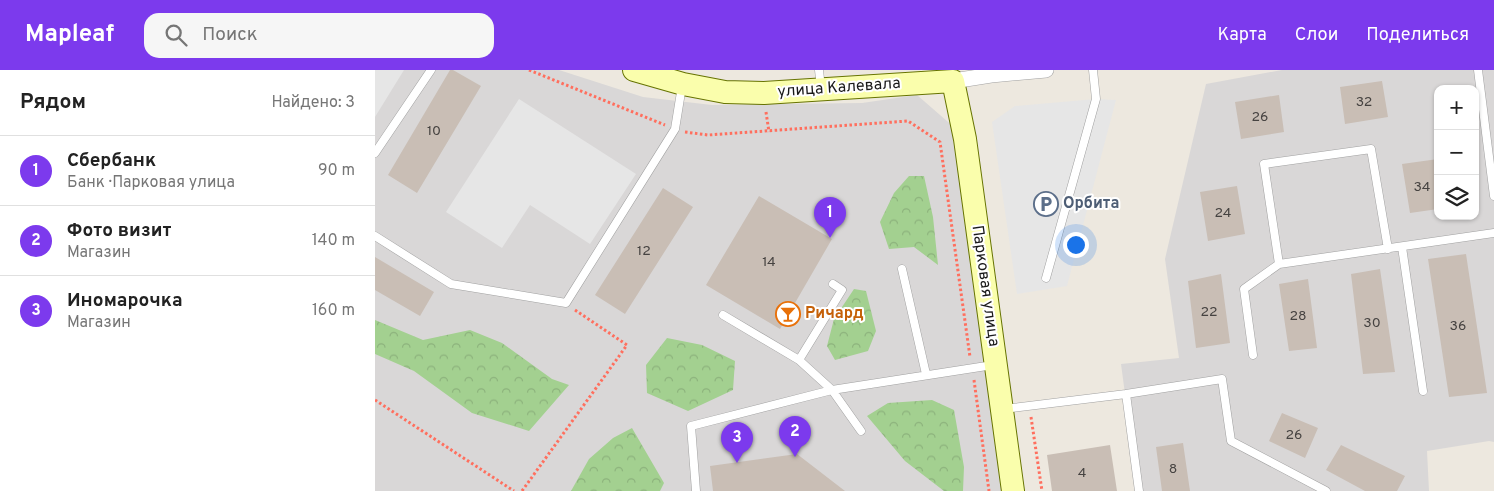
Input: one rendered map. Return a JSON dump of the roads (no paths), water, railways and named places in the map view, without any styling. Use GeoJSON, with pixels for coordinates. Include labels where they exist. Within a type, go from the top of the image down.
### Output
{"type":"FeatureCollection","features":[{"type":"Feature","properties":{"kind":"main road","name":"улица Калевала"},"geometry":{"type":"LineString","coordinates":[[634,70],[683,84],[725,92],[764,93],[820,79],[953,81]]}},
{"type":"Feature","properties":{"kind":"main road","name":"Парковая улица"},"geometry":{"type":"LineString","coordinates":[[953,81],[965,138],[1013,491]]}},
{"type":"Feature","properties":{"kind":"street","name":"улица Калевала"},"geometry":{"type":"LineString","coordinates":[[953,81],[993,73],[1046,70]]}},
{"type":"Feature","properties":{"kind":"lane"},"geometry":{"type":"LineString","coordinates":[[375,153],[431,70]]}},
{"type":"Feature","properties":{"kind":"lane"},"geometry":{"type":"LineString","coordinates":[[1046,278],[1097,99],[1093,70]]}},
{"type":"Feature","properties":{"kind":"lane"},"geometry":{"type":"LineString","coordinates":[[1478,70],[1494,196]]}},
{"type":"Feature","properties":{"kind":"lane"},"geometry":{"type":"LineString","coordinates":[[375,236],[451,284],[566,303],[675,129],[683,84]]}},
{"type":"Feature","properties":{"kind":"lane"},"geometry":{"type":"LineString","coordinates":[[1279,264],[1264,164],[1371,149],[1388,249]]}},
{"type":"Feature","properties":{"kind":"lane"},"geometry":{"type":"LineString","coordinates":[[1253,356],[1244,289],[1279,264],[1494,233]]}},
{"type":"Feature","properties":{"kind":"lane"},"geometry":{"type":"LineString","coordinates":[[1402,247],[1423,391]]}},
{"type":"Feature","properties":{"kind":"lane"},"geometry":{"type":"LineString","coordinates":[[902,269],[926,374]]}},
{"type":"Feature","properties":{"kind":"lane"},"geometry":{"type":"LineString","coordinates":[[799,360],[842,290],[833,284]]}},
{"type":"Feature","properties":{"kind":"lane"},"geometry":{"type":"LineString","coordinates":[[723,315],[799,360],[832,390],[861,431]]}},
{"type":"Feature","properties":{"kind":"lane"},"geometry":{"type":"LineString","coordinates":[[696,491],[691,426],[832,390],[995,364]]}},
{"type":"Feature","properties":{"kind":"lane"},"geometry":{"type":"LineString","coordinates":[[1002,410],[1222,379],[1231,441],[1326,491]]}},
{"type":"Feature","properties":{"kind":"lane"},"geometry":{"type":"LineString","coordinates":[[1126,394],[1139,491]]}},
{"type":"Feature","properties":{"kind":"place","name":"Орбита"},"geometry":{"type":"Point","coordinates":[1046,204]}},
{"type":"Feature","properties":{"kind":"place","name":"Сбербанк"},"geometry":{"type":"Point","coordinates":[830,238]}},
{"type":"Feature","properties":{"kind":"place","name":"Ричард"},"geometry":{"type":"Point","coordinates":[788,314]}},
{"type":"Feature","properties":{"kind":"place","name":"Фото визит"},"geometry":{"type":"Point","coordinates":[795,457]}},
{"type":"Feature","properties":{"kind":"place","name":"Иномарочка"},"geometry":{"type":"Point","coordinates":[737,463]}}]}
